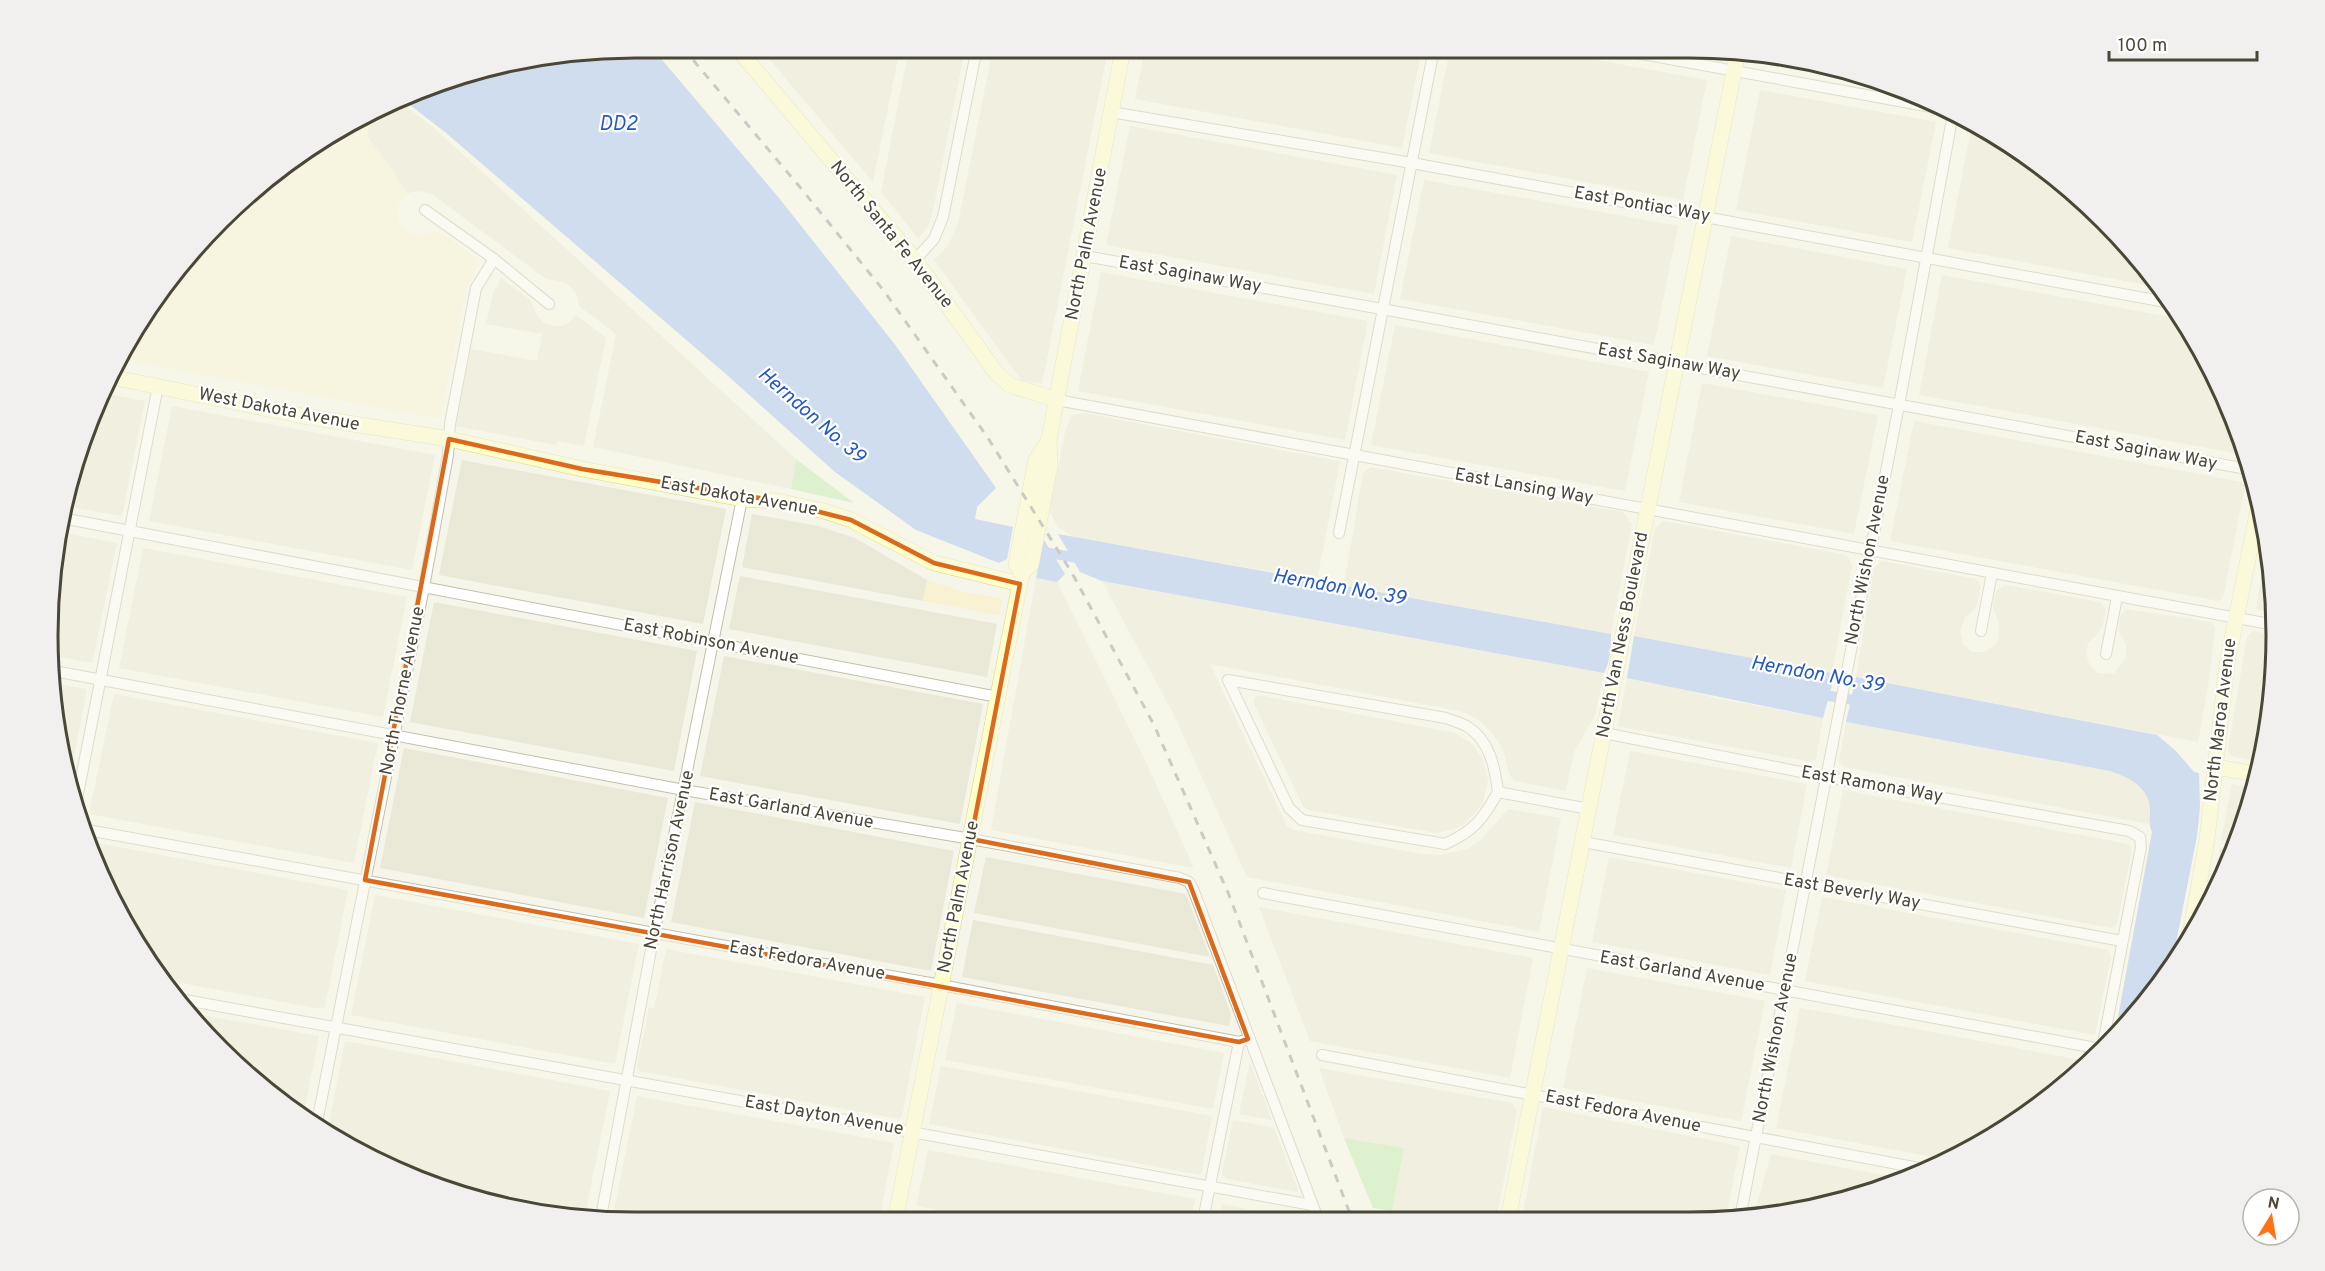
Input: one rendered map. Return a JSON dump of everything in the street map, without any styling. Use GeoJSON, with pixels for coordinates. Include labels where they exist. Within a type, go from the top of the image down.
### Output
{"type":"FeatureCollection","features":[{"type":"Feature","properties":{"kind":"street","name":"North Santa Fe Avenue"},"geometry":{"type":"LineString","coordinates":[[745,58],[915,260],[997,374],[1010,385],[1057,400]]}},
{"type":"Feature","properties":{"kind":"street"},"geometry":{"type":"LineString","coordinates":[[915,260],[934,239],[943,218],[975,58]]}},
{"type":"Feature","properties":{"kind":"street","name":"North Palm Avenue"},"geometry":{"type":"LineString","coordinates":[[897,1212],[1022,571],[1029,533],[1036,460],[1049,440],[1121,58]]}},
{"type":"Feature","properties":{"kind":"street"},"geometry":{"type":"LineString","coordinates":[[1339,533],[1432,58]]}},
{"type":"Feature","properties":{"kind":"street"},"geometry":{"type":"LineString","coordinates":[[1666,58],[1914,104]]}},
{"type":"Feature","properties":{"kind":"street","name":"North Van Ness Boulevard"},"geometry":{"type":"LineString","coordinates":[[1509,1212],[1736,61]]}},
{"type":"Feature","properties":{"kind":"street","name":"East Pontiac Way"},"geometry":{"type":"LineString","coordinates":[[1111,112],[1412,163],[2159,301]]}},
{"type":"Feature","properties":{"kind":"street","name":"North Wishon Avenue"},"geometry":{"type":"LineString","coordinates":[[1742,1210],[1899,405],[1952,122]]}},
{"type":"Feature","properties":{"kind":"street"},"geometry":{"type":"LineString","coordinates":[[425,210],[494,259],[549,304]]}},
{"type":"Feature","properties":{"kind":"street","name":"East Saginaw Way"},"geometry":{"type":"LineString","coordinates":[[1085,256],[2242,468]]}},
{"type":"Feature","properties":{"kind":"street","name":"North Thorne Avenue"},"geometry":{"type":"LineString","coordinates":[[318,1117],[424,587],[476,288],[494,259]]}},
{"type":"Feature","properties":{"kind":"street","name":"West Dakota Avenue"},"geometry":{"type":"LineString","coordinates":[[119,378],[303,416],[449,439]]}},
{"type":"Feature","properties":{"kind":"street"},"geometry":{"type":"LineString","coordinates":[[79,789],[158,386]]}},
{"type":"Feature","properties":{"kind":"street","name":"East Lansing Way"},"geometry":{"type":"LineString","coordinates":[[1057,400],[2266,623]]}},
{"type":"Feature","properties":{"kind":"street","name":"East Dakota Avenue"},"geometry":{"type":"LineString","coordinates":[[449,439],[582,469],[742,499],[777,501],[824,510],[851,520],[934,562],[957,570],[1022,571]]}},
{"type":"Feature","properties":{"kind":"street","name":"North Harrison Avenue"},"geometry":{"type":"LineString","coordinates":[[602,1211],[654,934],[742,499]]}},
{"type":"Feature","properties":{"kind":"street","name":"East Robinson Avenue"},"geometry":{"type":"LineString","coordinates":[[71,520],[998,697]]}},
{"type":"Feature","properties":{"kind":"street","name":"North Maroa Avenue"},"geometry":{"type":"LineString","coordinates":[[2200,903],[2227,664],[2254,521]]}},
{"type":"Feature","properties":{"kind":"street"},"geometry":{"type":"LineString","coordinates":[[1981,631],[1992,573]]}},
{"type":"Feature","properties":{"kind":"street"},"geometry":{"type":"LineString","coordinates":[[2106,654],[2117,597]]}},
{"type":"Feature","properties":{"kind":"street","name":"East Garland Avenue"},"geometry":{"type":"LineString","coordinates":[[60,672],[684,790],[971,839],[1180,878],[1189,882],[1193,889],[1222,962],[1244,1040]]}},
{"type":"Feature","properties":{"kind":"street"},"geometry":{"type":"LineString","coordinates":[[1228,680],[1446,718],[1469,728],[1487,748],[1496,770],[1498,792],[1478,825],[1462,837],[1445,844],[1302,820],[1289,808],[1228,680]]}},
{"type":"Feature","properties":{"kind":"street","name":"East Ramona Way"},"geometry":{"type":"LineString","coordinates":[[1604,733],[1826,777],[2129,831],[2140,837],[2141,847],[2122,941]]}},
{"type":"Feature","properties":{"kind":"street"},"geometry":{"type":"LineString","coordinates":[[2215,767],[2250,773]]}},
{"type":"Feature","properties":{"kind":"street"},"geometry":{"type":"LineString","coordinates":[[1498,792],[1589,808]]}},
{"type":"Feature","properties":{"kind":"street","name":"East Fedora Avenue"},"geometry":{"type":"LineString","coordinates":[[93,831],[1244,1040]]}},
{"type":"Feature","properties":{"kind":"street","name":"East Beverly Way"},"geometry":{"type":"LineString","coordinates":[[1583,842],[2122,941]]}},
{"type":"Feature","properties":{"kind":"street","name":"East Garland Avenue"},"geometry":{"type":"LineString","coordinates":[[1263,893],[2092,1049]]}},
{"type":"Feature","properties":{"kind":"street"},"geometry":{"type":"LineString","coordinates":[[2104,1038],[2122,941]]}},
{"type":"Feature","properties":{"kind":"street","name":"East Dayton Avenue"},"geometry":{"type":"LineString","coordinates":[[189,1001],[1312,1205]]}},
{"type":"Feature","properties":{"kind":"street"},"geometry":{"type":"LineString","coordinates":[[1204,1212],[1244,1040]]}},
{"type":"Feature","properties":{"kind":"street"},"geometry":{"type":"LineString","coordinates":[[1244,1040],[1315,1212]]}},
{"type":"Feature","properties":{"kind":"street","name":"East Fedora Avenue"},"geometry":{"type":"LineString","coordinates":[[1322,1055],[1914,1167]]}},
{"type":"Feature","properties":{"kind":"highlighted area"},"geometry":{"type":"Polygon","coordinates":[[[449,439],[582,469],[777,501],[851,520],[934,563],[1020,584],[971,839],[1189,882],[1248,1039],[1239,1042],[365,880],[449,439]]]}},
{"type":"Feature","properties":{"kind":"shaded area"},"geometry":{"type":"Polygon","coordinates":[[[768,58],[898,58],[873,182],[768,58]]]}},
{"type":"Feature","properties":{"kind":"shaded area"},"geometry":{"type":"Polygon","coordinates":[[[907,58],[963,58],[932,215],[927,228],[918,238],[881,192],[907,58]]]}},
{"type":"Feature","properties":{"kind":"shaded area"},"geometry":{"type":"Polygon","coordinates":[[[991,58],[1106,58],[1042,384],[1021,380],[934,260],[948,246],[958,223],[991,58]]]}},
{"type":"Feature","properties":{"kind":"shaded area"},"geometry":{"type":"Polygon","coordinates":[[[1143,58],[1420,58],[1402,148],[1135,99],[1143,58]]]}},
{"type":"Feature","properties":{"kind":"shaded area"},"geometry":{"type":"Polygon","coordinates":[[[1448,58],[1585,58],[1707,80],[1683,200],[1429,153],[1448,58]]]}},
{"type":"Feature","properties":{"kind":"shaded area"},"geometry":{"type":"Polygon","coordinates":[[[1765,63],[1817,73],[1765,64],[1765,63]]]}},
{"type":"Feature","properties":{"kind":"shaded area"},"geometry":{"type":"Polygon","coordinates":[[[1760,90],[1936,122],[1912,242],[1736,210],[1760,90]]]}},
{"type":"Feature","properties":{"kind":"shaded area"},"geometry":{"type":"Polygon","coordinates":[[[406,106],[433,127],[796,459],[791,489],[593,447],[616,334],[579,306],[577,295],[570,286],[563,282],[546,279],[432,194],[418,191],[408,193],[367,136],[369,124],[406,106]]]}},
{"type":"Feature","properties":{"kind":"shaded area"},"geometry":{"type":"Polygon","coordinates":[[[369,124],[367,136],[408,193],[398,205],[397,215],[400,225],[409,233],[416,235],[442,234],[479,261],[466,287],[440,417],[129,361],[178,284],[227,227],[284,178],[315,156],[369,124]]]}},
{"type":"Feature","properties":{"kind":"shaded area"},"geometry":{"type":"Polygon","coordinates":[[[1130,126],[1397,175],[1374,294],[1106,245],[1130,126]]]}},
{"type":"Feature","properties":{"kind":"shaded area"},"geometry":{"type":"Polygon","coordinates":[[[1970,132],[2010,156],[2070,202],[2098,227],[2148,285],[1948,248],[1970,132]]]}},
{"type":"Feature","properties":{"kind":"shaded area"},"geometry":{"type":"Polygon","coordinates":[[[1424,180],[1678,226],[1654,345],[1400,299],[1424,180]]]}},
{"type":"Feature","properties":{"kind":"shaded area"},"geometry":{"type":"Polygon","coordinates":[[[1731,236],[1907,269],[1883,388],[1707,356],[1731,236]]]}},
{"type":"Feature","properties":{"kind":"shaded area"},"geometry":{"type":"Polygon","coordinates":[[[1101,272],[1368,321],[1345,440],[1078,391],[1101,272]]]}},
{"type":"Feature","properties":{"kind":"shaded area"},"geometry":{"type":"Polygon","coordinates":[[[1942,275],[2170,317],[2207,380],[2237,453],[1919,395],[1942,275]]]}},
{"type":"Feature","properties":{"kind":"shaded area"},"geometry":{"type":"Polygon","coordinates":[[[501,278],[530,300],[538,317],[544,323],[562,326],[576,315],[606,338],[584,446],[558,441],[556,445],[455,426],[471,349],[537,361],[542,334],[486,324],[493,293],[501,278]]]}},
{"type":"Feature","properties":{"kind":"shaded area"},"geometry":{"type":"Polygon","coordinates":[[[1395,325],[1649,372],[1625,491],[1371,445],[1395,325]]]}},
{"type":"Feature","properties":{"kind":"shaded area"},"geometry":{"type":"Polygon","coordinates":[[[1702,383],[1878,415],[1854,534],[1679,502],[1702,383]]]}},
{"type":"Feature","properties":{"kind":"shaded area"},"geometry":{"type":"Polygon","coordinates":[[[111,395],[145,401],[122,516],[73,508],[89,450],[111,395]]]}},
{"type":"Feature","properties":{"kind":"shaded area"},"geometry":{"type":"Polygon","coordinates":[[[172,406],[435,455],[412,570],[149,521],[172,406]]]}},
{"type":"Feature","properties":{"kind":"shaded area"},"geometry":{"type":"Polygon","coordinates":[[[1084,413],[1340,461],[1317,580],[1074,537],[1058,527],[1049,510],[1066,428],[1072,416],[1084,413]]]}},
{"type":"Feature","properties":{"kind":"shaded area"},"geometry":{"type":"Polygon","coordinates":[[[1914,421],[2242,482],[2245,486],[2223,598],[2219,601],[1890,541],[1914,421]]]}},
{"type":"Feature","properties":{"kind":"shaded area"},"geometry":{"type":"Polygon","coordinates":[[[462,460],[726,509],[703,624],[439,575],[462,460]]]}},
{"type":"Feature","properties":{"kind":"shaded area"},"geometry":{"type":"Polygon","coordinates":[[[1370,467],[1623,512],[1632,524],[1611,634],[1344,585],[1363,473],[1370,467]]]}},
{"type":"Feature","properties":{"kind":"shaded area"},"geometry":{"type":"Polygon","coordinates":[[[752,514],[818,526],[855,538],[927,580],[923,601],[742,567],[752,514]]]}},
{"type":"Feature","properties":{"kind":"shaded area"},"geometry":{"type":"Polygon","coordinates":[[[1664,521],[1847,555],[1852,565],[1832,673],[1634,636],[1655,528],[1664,521]]]}},
{"type":"Feature","properties":{"kind":"shaded area"},"geometry":{"type":"Polygon","coordinates":[[[68,534],[117,543],[92,663],[59,657],[60,598],[68,534]]]}},
{"type":"Feature","properties":{"kind":"shaded area"},"geometry":{"type":"Polygon","coordinates":[[[143,548],[407,597],[383,717],[119,668],[143,548]]]}},
{"type":"Feature","properties":{"kind":"shaded area"},"geometry":{"type":"Polygon","coordinates":[[[1882,561],[1976,579],[1981,586],[1978,602],[1975,609],[1965,617],[1960,631],[1963,644],[1972,652],[1984,652],[1995,645],[1998,639],[1999,623],[1993,607],[1996,591],[2005,585],[2100,602],[2106,610],[2103,624],[2097,635],[2088,643],[2086,654],[2090,666],[2098,673],[2114,674],[2126,658],[2126,644],[2118,630],[2121,615],[2126,609],[2210,622],[2215,627],[2208,687],[2198,742],[1856,677],[1874,567],[1882,561]]]}},
{"type":"Feature","properties":{"kind":"shaded area"},"geometry":{"type":"Polygon","coordinates":[[[2263,570],[2265,611],[2258,610],[2256,607],[2263,570]]]}},
{"type":"Feature","properties":{"kind":"shaded area"},"geometry":{"type":"Polygon","coordinates":[[[740,576],[997,624],[987,677],[729,629],[740,576]]]}},
{"type":"Feature","properties":{"kind":"shaded area"},"geometry":{"type":"Polygon","coordinates":[[[1036,578],[1057,582],[1144,758],[1194,868],[991,830],[1036,578]]]}},
{"type":"Feature","properties":{"kind":"shaded area"},"geometry":{"type":"Polygon","coordinates":[[[927,580],[961,591],[1002,599],[999,615],[923,601],[927,580]]]}},
{"type":"Feature","properties":{"kind":"shaded area"},"geometry":{"type":"Polygon","coordinates":[[[1102,581],[1604,673],[1595,715],[1574,752],[1566,791],[1515,781],[1510,776],[1503,749],[1493,734],[1480,721],[1464,712],[1210,664],[1287,826],[1294,830],[1422,854],[1441,855],[1467,849],[1481,840],[1508,809],[1561,818],[1539,932],[1247,877],[1174,715],[1102,581]]]}},
{"type":"Feature","properties":{"kind":"shaded area"},"geometry":{"type":"Polygon","coordinates":[[[434,602],[697,651],[674,771],[410,722],[434,602]]]}},
{"type":"Feature","properties":{"kind":"shaded area"},"geometry":{"type":"Polygon","coordinates":[[[2253,631],[2266,633],[2262,711],[2252,761],[2234,757],[2228,750],[2247,637],[2253,631]]]}},
{"type":"Feature","properties":{"kind":"shaded area"},"geometry":{"type":"Polygon","coordinates":[[[724,656],[983,704],[960,824],[700,776],[724,656]]]}},
{"type":"Feature","properties":{"kind":"shaded area"},"geometry":{"type":"Polygon","coordinates":[[[1627,678],[1678,687],[1714,698],[1823,718],[1816,759],[1812,762],[1618,726],[1627,678]]]}},
{"type":"Feature","properties":{"kind":"shaded area"},"geometry":{"type":"Polygon","coordinates":[[[61,685],[87,689],[73,761],[63,711],[61,685]]]}},
{"type":"Feature","properties":{"kind":"shaded area"},"geometry":{"type":"Polygon","coordinates":[[[114,694],[378,743],[354,863],[89,814],[114,694]]]}},
{"type":"Feature","properties":{"kind":"shaded area"},"geometry":{"type":"Polygon","coordinates":[[[1259,695],[1455,733],[1472,744],[1483,760],[1488,780],[1483,802],[1464,824],[1455,829],[1436,833],[1309,810],[1303,806],[1254,704],[1254,698],[1259,695]]]}},
{"type":"Feature","properties":{"kind":"shaded area"},"geometry":{"type":"Polygon","coordinates":[[[1846,722],[2110,771],[2138,784],[2146,795],[2150,808],[2149,824],[1844,767],[1839,762],[1846,722]]]}},
{"type":"Feature","properties":{"kind":"shaded area"},"geometry":{"type":"Polygon","coordinates":[[[404,748],[668,798],[644,918],[380,868],[404,748]]]}},
{"type":"Feature","properties":{"kind":"shaded area"},"geometry":{"type":"Polygon","coordinates":[[[1630,751],[1807,784],[1791,868],[1613,835],[1630,751]]]}},
{"type":"Feature","properties":{"kind":"shaded area"},"geometry":{"type":"Polygon","coordinates":[[[2232,784],[2246,787],[2229,841],[2221,840],[2232,784]]]}},
{"type":"Feature","properties":{"kind":"shaded area"},"geometry":{"type":"Polygon","coordinates":[[[1843,790],[2128,844],[2132,850],[2117,924],[2111,928],[1826,875],[1843,790]]]}},
{"type":"Feature","properties":{"kind":"shaded area"},"geometry":{"type":"Polygon","coordinates":[[[695,802],[954,851],[931,971],[671,922],[695,802]]]}},
{"type":"Feature","properties":{"kind":"shaded area"},"geometry":{"type":"Polygon","coordinates":[[[97,843],[348,890],[325,1007],[321,1009],[174,982],[136,924],[118,891],[97,843]]]}},
{"type":"Feature","properties":{"kind":"shaded area"},"geometry":{"type":"Polygon","coordinates":[[[2220,848],[2226,849],[2223,856],[2215,874],[2220,848]]]}},
{"type":"Feature","properties":{"kind":"shaded area"},"geometry":{"type":"Polygon","coordinates":[[[986,857],[1186,894],[1210,957],[974,913],[986,857]]]}},
{"type":"Feature","properties":{"kind":"shaded area"},"geometry":{"type":"Polygon","coordinates":[[[1609,857],[1786,890],[1770,975],[1592,942],[1609,857]]]}},
{"type":"Feature","properties":{"kind":"shaded area"},"geometry":{"type":"Polygon","coordinates":[[[375,895],[639,944],[615,1064],[351,1015],[375,895]]]}},
{"type":"Feature","properties":{"kind":"shaded area"},"geometry":{"type":"Polygon","coordinates":[[[1822,897],[2108,950],[2111,957],[2095,1035],[1805,981],[1822,897]]]}},
{"type":"Feature","properties":{"kind":"shaded area"},"geometry":{"type":"Polygon","coordinates":[[[1259,907],[1533,958],[1510,1078],[1310,1041],[1259,907]]]}},
{"type":"Feature","properties":{"kind":"shaded area"},"geometry":{"type":"Polygon","coordinates":[[[973,920],[1213,965],[1231,1014],[1229,1026],[962,977],[973,920]]]}},
{"type":"Feature","properties":{"kind":"shaded area"},"geometry":{"type":"Polygon","coordinates":[[[666,949],[925,997],[902,1116],[899,1119],[639,1071],[637,1067],[649,1007],[654,1009],[666,949]]]}},
{"type":"Feature","properties":{"kind":"shaded area"},"geometry":{"type":"Polygon","coordinates":[[[1587,968],[1765,1001],[1741,1121],[1563,1088],[1587,968]]]}},
{"type":"Feature","properties":{"kind":"shaded area"},"geometry":{"type":"Polygon","coordinates":[[[957,1003],[1224,1053],[1213,1109],[945,1060],[957,1003]]]}},
{"type":"Feature","properties":{"kind":"shaded area"},"geometry":{"type":"Polygon","coordinates":[[[1800,1008],[2080,1060],[2041,1093],[2010,1115],[1936,1157],[1776,1128],[1800,1008]]]}},
{"type":"Feature","properties":{"kind":"shaded area"},"geometry":{"type":"Polygon","coordinates":[[[201,1015],[319,1036],[305,1108],[227,1044],[201,1015]]]}},
{"type":"Feature","properties":{"kind":"shaded area"},"geometry":{"type":"Polygon","coordinates":[[[345,1041],[610,1091],[586,1210],[475,1190],[450,1182],[380,1153],[329,1124],[345,1041]]]}},
{"type":"Feature","properties":{"kind":"shaded area"},"geometry":{"type":"Polygon","coordinates":[[[1250,1062],[1272,1120],[1239,1114],[1250,1062]]]}},
{"type":"Feature","properties":{"kind":"shaded area"},"geometry":{"type":"Polygon","coordinates":[[[941,1066],[1212,1116],[1201,1175],[929,1124],[941,1066]]]}},
{"type":"Feature","properties":{"kind":"shaded area"},"geometry":{"type":"Polygon","coordinates":[[[1319,1068],[1512,1103],[1517,1111],[1497,1212],[1392,1211],[1404,1149],[1344,1138],[1319,1068]]]}},
{"type":"Feature","properties":{"kind":"shaded area"},"geometry":{"type":"Polygon","coordinates":[[[637,1096],[894,1143],[881,1212],[614,1211],[637,1096]]]}},
{"type":"Feature","properties":{"kind":"shaded area"},"geometry":{"type":"Polygon","coordinates":[[[1543,1107],[1740,1146],[1727,1211],[1523,1212],[1543,1107]]]}},
{"type":"Feature","properties":{"kind":"shaded area"},"geometry":{"type":"Polygon","coordinates":[[[1233,1120],[1274,1128],[1298,1189],[1297,1192],[1227,1179],[1222,1174],[1233,1120]]]}},
{"type":"Feature","properties":{"kind":"shaded area"},"geometry":{"type":"Polygon","coordinates":[[[928,1150],[1195,1199],[1193,1212],[949,1212],[916,1206],[928,1150]]]}},
{"type":"Feature","properties":{"kind":"shaded area"},"geometry":{"type":"Polygon","coordinates":[[[1771,1154],[1890,1176],[1839,1193],[1756,1209],[1771,1154]]]}},
{"type":"Feature","properties":{"kind":"shaded area"},"geometry":{"type":"Polygon","coordinates":[[[1222,1204],[1261,1212],[1220,1212],[1222,1204]]]}},
{"type":"Feature","properties":{"kind":"green space"},"geometry":{"type":"Polygon","coordinates":[[[796,459],[854,503],[791,489],[796,459]]]}},
{"type":"Feature","properties":{"kind":"green space"},"geometry":{"type":"Polygon","coordinates":[[[1344,1138],[1404,1148],[1392,1211],[1373,1208],[1344,1138]]]}},
{"type":"Feature","properties":{"kind":"water","name":"DD2"},"geometry":{"type":"Polygon","coordinates":[[[660,58],[779,198],[896,346],[996,488],[977,507],[975,519],[1013,527],[1007,559],[999,563],[916,530],[835,472],[727,375],[445,132],[409,105],[486,78],[560,63],[660,58]]]}},
{"type":"Feature","properties":{"kind":"water"},"geometry":{"type":"Polygon","coordinates":[[[1058,534],[1611,634],[1609,659],[1604,673],[1102,581],[1080,572],[1058,534]]]}},
{"type":"Feature","properties":{"kind":"water"},"geometry":{"type":"Polygon","coordinates":[[[1044,540],[1065,574],[1057,582],[1036,578],[1044,540]]]}},
{"type":"Feature","properties":{"kind":"water"},"geometry":{"type":"Polygon","coordinates":[[[1634,636],[1832,673],[1832,685],[1823,718],[1627,678],[1634,636]]]}},
{"type":"Feature","properties":{"kind":"water"},"geometry":{"type":"Polygon","coordinates":[[[1856,677],[2157,735],[2176,751],[2194,772],[2199,773],[2200,807],[2197,836],[2175,946],[2147,987],[2117,1023],[2152,832],[2148,800],[2141,788],[2124,776],[2110,771],[1846,722],[1856,677]]]}},
{"type":"Feature","properties":{"kind":"waterway","name":"Herndon No. 39"},"geometry":{"type":"LineString","coordinates":[[1039,551],[1083,559]]}},
{"type":"Feature","properties":{"kind":"waterway","name":"Herndon No. 39"},"geometry":{"type":"LineString","coordinates":[[1818,694],[1865,702]]}},
{"type":"Feature","properties":{"kind":"railway"},"geometry":{"type":"LineString","coordinates":[[691,58],[884,291],[988,438],[1072,573],[1154,725],[1229,895],[1349,1212]]}}]}
